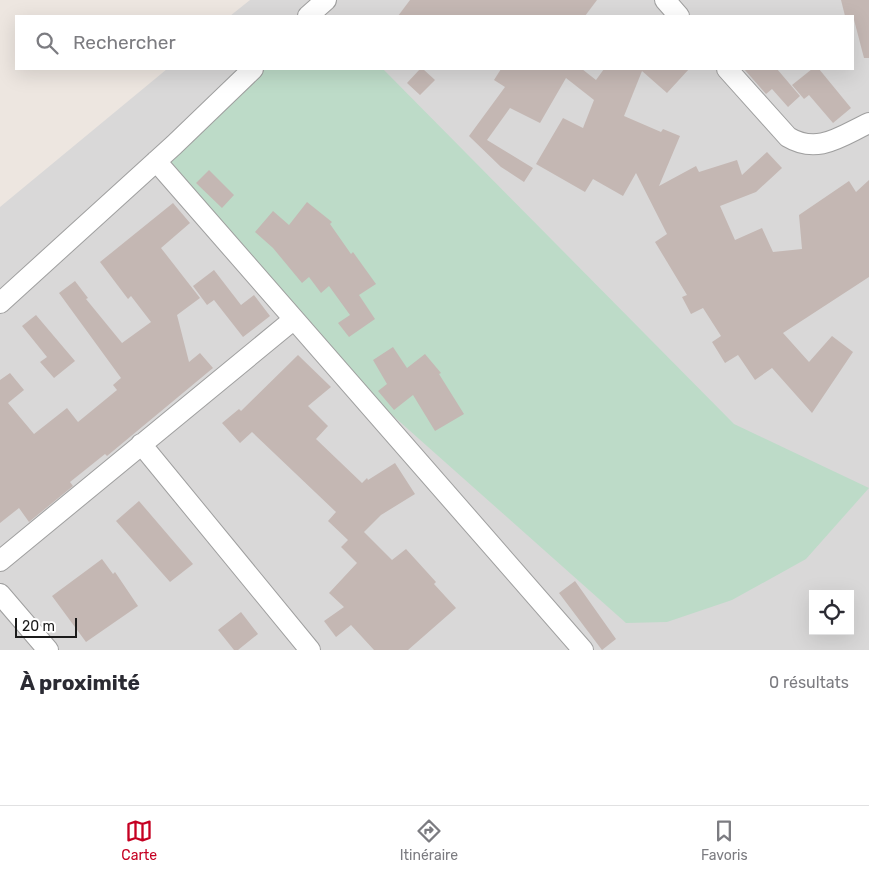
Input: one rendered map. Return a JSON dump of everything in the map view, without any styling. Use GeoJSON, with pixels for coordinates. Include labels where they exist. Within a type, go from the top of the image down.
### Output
{"type":"FeatureCollection","features":[{"type":"Feature","properties":{"kind":"street"},"geometry":{"type":"LineString","coordinates":[[309,15],[326,0]]}},
{"type":"Feature","properties":{"kind":"street"},"geometry":{"type":"LineString","coordinates":[[665,0],[679,15]]}},
{"type":"Feature","properties":{"kind":"street"},"geometry":{"type":"LineString","coordinates":[[0,303],[156,161],[252,70]]}},
{"type":"Feature","properties":{"kind":"street"},"geometry":{"type":"LineString","coordinates":[[728,70],[788,137],[797,142],[810,145],[823,144],[869,122]]}},
{"type":"Feature","properties":{"kind":"street"},"geometry":{"type":"LineString","coordinates":[[156,161],[293,320],[584,650]]}},
{"type":"Feature","properties":{"kind":"street"},"geometry":{"type":"LineString","coordinates":[[0,561],[293,320]]}},
{"type":"Feature","properties":{"kind":"street"},"geometry":{"type":"LineString","coordinates":[[141,444],[310,650]]}},
{"type":"Feature","properties":{"kind":"street"},"geometry":{"type":"LineString","coordinates":[[0,594],[48,650]]}},
{"type":"Feature","properties":{"kind":"shaded area"},"geometry":{"type":"Polygon","coordinates":[[[250,0],[869,0],[869,650],[0,650],[0,207],[166,70],[854,70],[854,15],[231,15],[250,0]]]}},
{"type":"Feature","properties":{"kind":"green space"},"geometry":{"type":"Polygon","coordinates":[[[252,70],[384,70],[734,424],[869,488],[806,559],[732,600],[667,622],[626,623],[373,398],[164,160],[252,70]]]}},
{"type":"Feature","properties":{"kind":"building"},"geometry":{"type":"Polygon","coordinates":[[[410,0],[597,0],[586,15],[399,15],[410,0]]]}},
{"type":"Feature","properties":{"kind":"building"},"geometry":{"type":"Polygon","coordinates":[[[841,0],[869,0],[869,58],[864,58],[854,15],[845,15],[841,0]]]}},
{"type":"Feature","properties":{"kind":"building"},"geometry":{"type":"Polygon","coordinates":[[[419,70],[424,70],[435,80],[420,95],[407,83],[419,70]]]}},
{"type":"Feature","properties":{"kind":"building"},"geometry":{"type":"Polygon","coordinates":[[[500,70],[583,70],[596,80],[603,70],[688,70],[667,93],[642,71],[624,116],[661,132],[663,129],[680,136],[659,186],[696,166],[699,172],[737,160],[742,175],[767,152],[782,168],[756,192],[720,206],[735,240],[762,228],[773,252],[802,249],[799,215],[849,181],[856,192],[869,180],[869,277],[783,333],[809,362],[832,336],[853,352],[812,413],[772,368],[755,380],[738,355],[725,363],[712,342],[721,336],[703,308],[691,314],[682,297],[687,295],[655,242],[667,234],[636,173],[623,196],[593,179],[585,192],[536,164],[563,118],[583,128],[594,100],[566,78],[540,123],[510,108],[487,140],[533,168],[524,182],[501,167],[469,136],[505,87],[494,80],[500,70]]]}},
{"type":"Feature","properties":{"kind":"building"},"geometry":{"type":"Polygon","coordinates":[[[745,70],[778,70],[800,96],[788,107],[772,89],[766,94],[745,70]]]}},
{"type":"Feature","properties":{"kind":"building"},"geometry":{"type":"Polygon","coordinates":[[[811,70],[820,70],[851,108],[833,123],[809,95],[804,99],[792,85],[811,70]]]}},
{"type":"Feature","properties":{"kind":"building"},"geometry":{"type":"Polygon","coordinates":[[[209,170],[234,195],[222,208],[196,183],[209,170]]]}},
{"type":"Feature","properties":{"kind":"building"},"geometry":{"type":"Polygon","coordinates":[[[307,202],[332,222],[330,224],[351,254],[353,252],[376,284],[359,295],[375,319],[349,337],[338,323],[350,315],[329,286],[321,293],[309,277],[302,283],[273,248],[255,232],[273,211],[289,225],[307,202]]]}},
{"type":"Feature","properties":{"kind":"building"},"geometry":{"type":"Polygon","coordinates":[[[173,203],[190,223],[161,248],[200,298],[177,315],[189,362],[200,353],[213,368],[107,456],[105,454],[70,482],[73,486],[29,522],[19,508],[0,523],[0,380],[10,373],[24,390],[8,403],[34,434],[67,408],[78,422],[117,390],[113,385],[121,378],[59,293],[75,281],[88,298],[86,299],[122,343],[151,322],[131,296],[128,299],[100,262],[173,203]]]}},
{"type":"Feature","properties":{"kind":"building"},"geometry":{"type":"Polygon","coordinates":[[[214,270],[241,305],[254,295],[270,316],[243,337],[214,300],[207,305],[193,286],[214,270]]]}},
{"type":"Feature","properties":{"kind":"building"},"geometry":{"type":"Polygon","coordinates":[[[36,315],[75,361],[54,378],[40,362],[47,357],[22,326],[36,315]]]}},
{"type":"Feature","properties":{"kind":"building"},"geometry":{"type":"Polygon","coordinates":[[[393,347],[407,368],[425,354],[441,373],[439,374],[464,414],[435,431],[413,395],[394,410],[378,391],[387,384],[373,360],[393,347]]]}},
{"type":"Feature","properties":{"kind":"building"},"geometry":{"type":"Polygon","coordinates":[[[298,355],[331,387],[308,406],[328,426],[316,439],[362,483],[367,478],[368,480],[395,463],[415,494],[381,515],[364,532],[392,560],[406,549],[436,582],[434,584],[456,608],[408,650],[374,650],[351,625],[336,637],[324,621],[344,607],[329,593],[357,563],[341,547],[348,540],[328,521],[336,512],[252,432],[240,443],[222,423],[239,409],[241,411],[298,355]]]}},
{"type":"Feature","properties":{"kind":"building"},"geometry":{"type":"Polygon","coordinates":[[[139,501],[193,564],[170,582],[116,521],[139,501]]]}},
{"type":"Feature","properties":{"kind":"building"},"geometry":{"type":"Polygon","coordinates":[[[102,559],[113,574],[115,572],[138,606],[86,642],[52,596],[102,559]]]}},
{"type":"Feature","properties":{"kind":"building"},"geometry":{"type":"Polygon","coordinates":[[[575,581],[616,639],[602,650],[559,593],[575,581]]]}},
{"type":"Feature","properties":{"kind":"building"},"geometry":{"type":"Polygon","coordinates":[[[241,612],[258,634],[238,650],[234,650],[218,630],[241,612]]]}}]}
